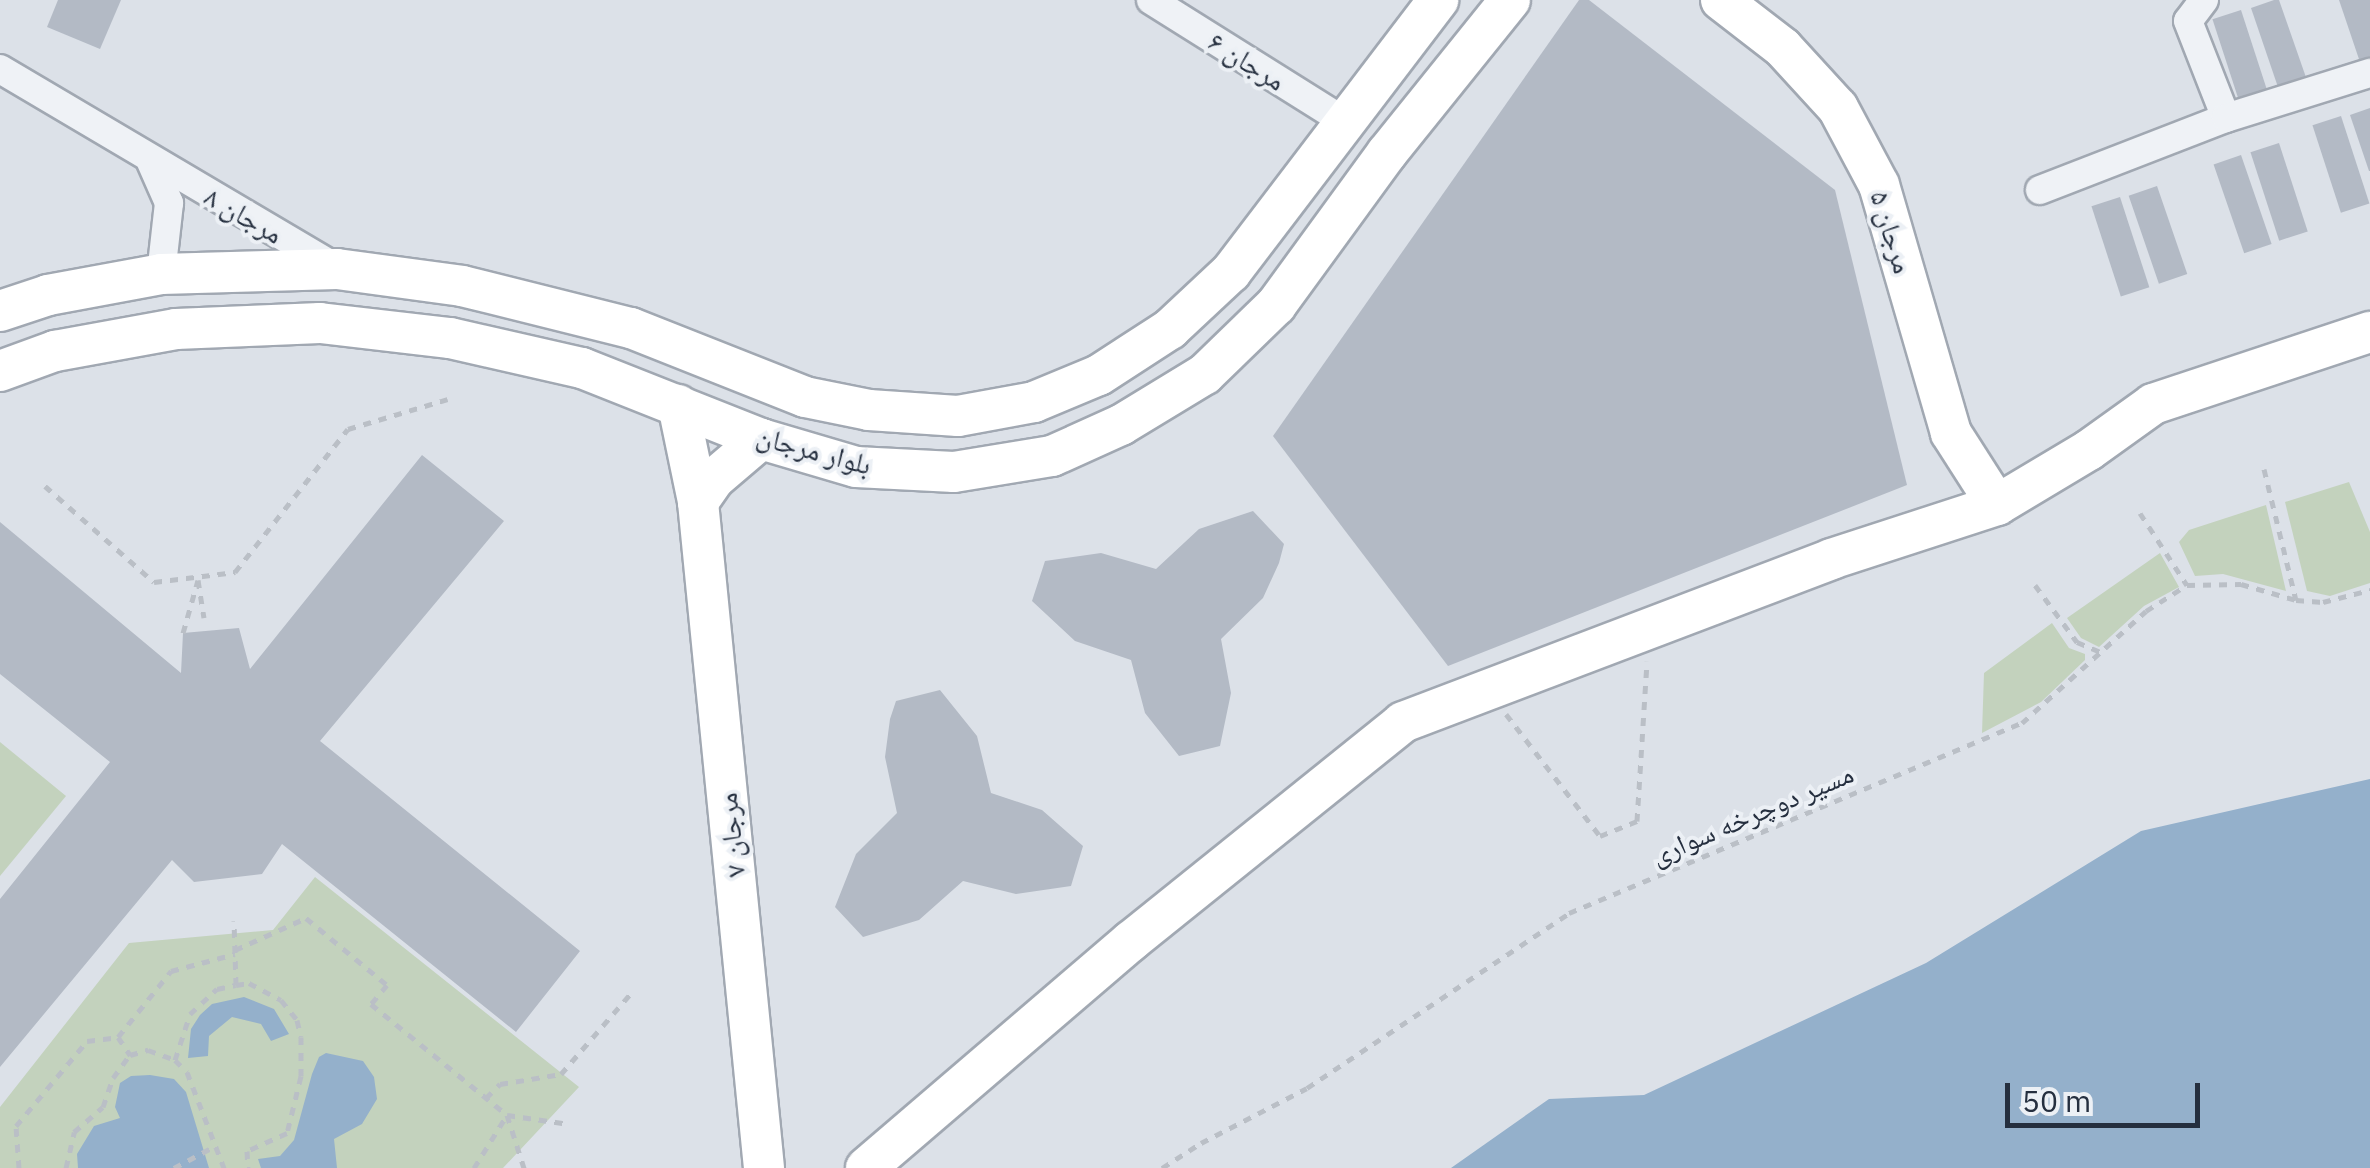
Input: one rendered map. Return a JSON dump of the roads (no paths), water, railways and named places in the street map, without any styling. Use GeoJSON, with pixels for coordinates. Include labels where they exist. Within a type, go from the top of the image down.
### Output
{"type":"FeatureCollection","features":[{"type":"Feature","properties":{"kind":"main road","name":"بلوار مرجان"},"geometry":{"type":"LineString","coordinates":[[0,311],[48,295],[161,274],[337,269],[462,286],[631,328],[805,396],[869,410],[958,416],[1034,402],[1099,375],[1170,329],[1231,272],[1438,0]]}},
{"type":"Feature","properties":{"kind":"main road","name":"بلوار مرجان"},"geometry":{"type":"LineString","coordinates":[[0,371],[55,351],[176,329],[320,323],[450,338],[582,368],[761,439],[856,467],[954,472],[1052,456],[1122,425],[1205,374],[1276,305],[1386,153],[1510,0]]}},
{"type":"Feature","properties":{"kind":"main road","name":"مرجان ۵"},"geometry":{"type":"LineString","coordinates":[[1720,0],[1783,48],[1838,108],[1880,186],[1951,433],[1997,505]]}},
{"type":"Feature","properties":{"kind":"main road"},"geometry":{"type":"LineString","coordinates":[[1344,121],[1386,153]]}},
{"type":"Feature","properties":{"kind":"main road"},"geometry":{"type":"LineString","coordinates":[[866,1168],[1131,941],[1404,722],[1831,558],[1997,505],[2089,450],[2153,404],[2370,332]]}},
{"type":"Feature","properties":{"kind":"main road","name":"مرجان ۷"},"geometry":{"type":"LineString","coordinates":[[678,405],[698,502],[764,1168]]}},
{"type":"Feature","properties":{"kind":"main road"},"geometry":{"type":"LineString","coordinates":[[698,502],[714,479],[761,439]]}},
{"type":"Feature","properties":{"kind":"street","name":"مرجان ۶"},"geometry":{"type":"LineString","coordinates":[[1151,0],[1344,121]]}},
{"type":"Feature","properties":{"kind":"street"},"geometry":{"type":"LineString","coordinates":[[2204,0],[2188,21],[2226,118]]}},
{"type":"Feature","properties":{"kind":"street","name":"مرجان ۸"},"geometry":{"type":"LineString","coordinates":[[0,69],[150,162],[337,269]]}},
{"type":"Feature","properties":{"kind":"street"},"geometry":{"type":"LineString","coordinates":[[2040,190],[2226,118],[2370,73]]}},
{"type":"Feature","properties":{"kind":"street","name":"مرجان ۸"},"geometry":{"type":"LineString","coordinates":[[150,162],[169,203],[161,274]]}},
{"type":"Feature","properties":{"kind":"water"},"geometry":{"type":"Polygon","coordinates":[[[2370,779],[2370,1168],[1451,1168],[1549,1099],[1644,1095],[1926,963],[2141,831],[2370,779]]]}},
{"type":"Feature","properties":{"kind":"water"},"geometry":{"type":"Polygon","coordinates":[[[244,997],[274,1009],[289,1034],[271,1041],[261,1024],[232,1017],[209,1036],[208,1056],[188,1058],[191,1029],[200,1015],[212,1004],[244,997]]]}},
{"type":"Feature","properties":{"kind":"water"},"geometry":{"type":"Polygon","coordinates":[[[326,1053],[363,1061],[374,1077],[377,1099],[362,1124],[334,1139],[337,1168],[261,1168],[258,1159],[280,1156],[294,1140],[312,1074],[319,1057],[326,1053]]]}},
{"type":"Feature","properties":{"kind":"water"},"geometry":{"type":"Polygon","coordinates":[[[131,1076],[174,1079],[186,1092],[209,1168],[78,1168],[77,1154],[94,1126],[120,1118],[115,1107],[120,1083],[131,1076]]]}}]}
